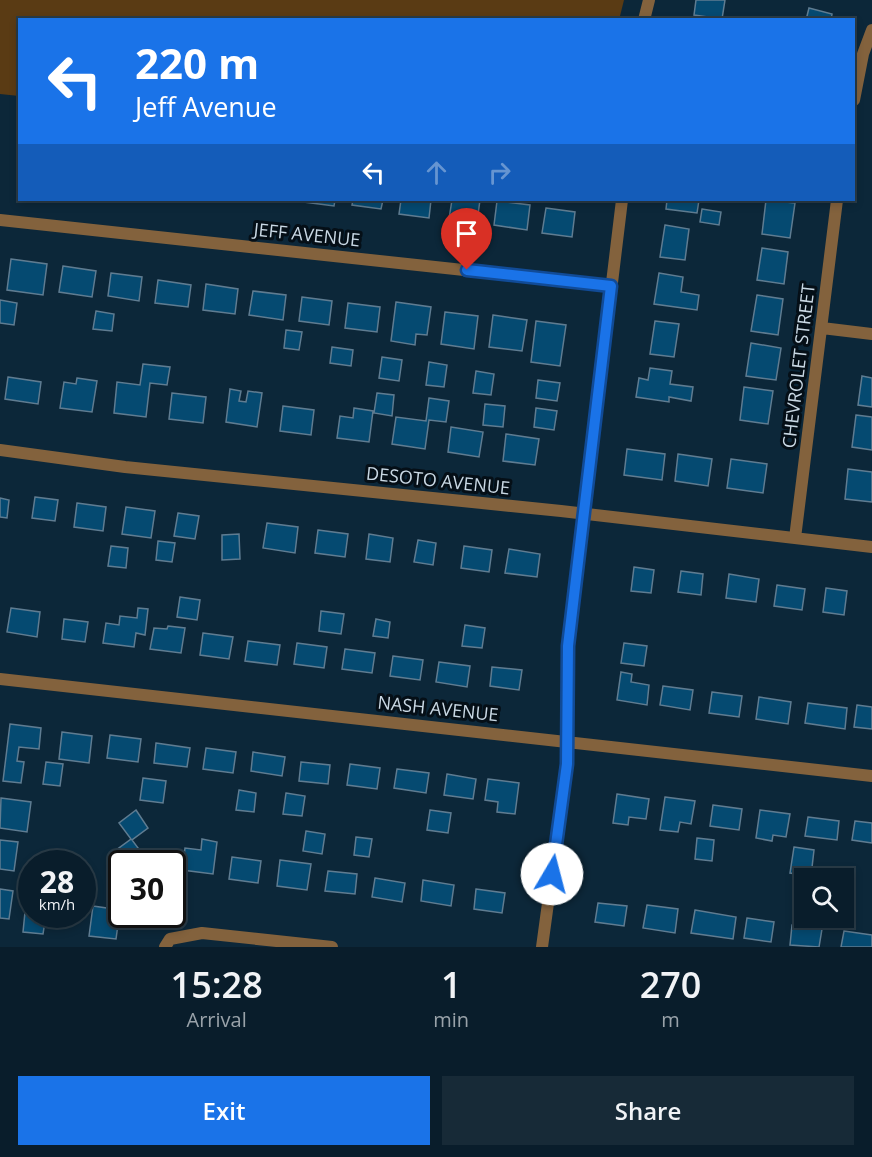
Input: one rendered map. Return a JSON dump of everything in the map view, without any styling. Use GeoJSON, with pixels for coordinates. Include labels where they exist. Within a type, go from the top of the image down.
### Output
{"type":"FeatureCollection","features":[{"type":"Feature","properties":{"kind":"street"},"geometry":{"type":"LineString","coordinates":[[644,18],[649,0]]}},
{"type":"Feature","properties":{"kind":"street"},"geometry":{"type":"LineString","coordinates":[[855,97],[868,56],[872,30]]}},
{"type":"Feature","properties":{"kind":"street"},"geometry":{"type":"LineString","coordinates":[[542,947],[567,764],[568,646],[622,201]]}},
{"type":"Feature","properties":{"kind":"street","name":"CHEVROLET STREET"},"geometry":{"type":"LineString","coordinates":[[795,538],[837,201]]}},
{"type":"Feature","properties":{"kind":"street","name":"JEFF AVENUE"},"geometry":{"type":"LineString","coordinates":[[0,220],[611,286]]}},
{"type":"Feature","properties":{"kind":"street"},"geometry":{"type":"LineString","coordinates":[[822,328],[872,334]]}},
{"type":"Feature","properties":{"kind":"street","name":"DESOTO AVENUE"},"geometry":{"type":"LineString","coordinates":[[0,450],[125,467],[583,514],[872,547]]}},
{"type":"Feature","properties":{"kind":"street","name":"NASH AVENUE"},"geometry":{"type":"LineString","coordinates":[[0,679],[872,776]]}},
{"type":"Feature","properties":{"kind":"street"},"geometry":{"type":"LineString","coordinates":[[165,947],[170,939],[202,933],[332,947]]}},
{"type":"Feature","properties":{"kind":"shaded area"},"geometry":{"type":"Polygon","coordinates":[[[0,0],[624,0],[620,18],[18,18],[18,96],[0,94],[0,0]]]}},
{"type":"Feature","properties":{"kind":"building"},"geometry":{"type":"Polygon","coordinates":[[[696,0],[725,0],[722,18],[694,15],[696,0]]]}},
{"type":"Feature","properties":{"kind":"building"},"geometry":{"type":"Polygon","coordinates":[[[809,8],[832,14],[831,18],[806,18],[809,8]]]}},
{"type":"Feature","properties":{"kind":"building"},"geometry":{"type":"Polygon","coordinates":[[[304,201],[335,201],[334,206],[304,201]]]}},
{"type":"Feature","properties":{"kind":"building"},"geometry":{"type":"Polygon","coordinates":[[[353,201],[383,201],[381,209],[352,205],[353,201]]]}},
{"type":"Feature","properties":{"kind":"building"},"geometry":{"type":"Polygon","coordinates":[[[401,201],[431,201],[429,218],[399,214],[401,201]]]}},
{"type":"Feature","properties":{"kind":"building"},"geometry":{"type":"Polygon","coordinates":[[[452,201],[480,201],[476,229],[448,225],[452,201]]]}},
{"type":"Feature","properties":{"kind":"building"},"geometry":{"type":"Polygon","coordinates":[[[497,201],[530,205],[527,230],[494,225],[497,201]]]}},
{"type":"Feature","properties":{"kind":"building"},"geometry":{"type":"Polygon","coordinates":[[[667,201],[699,201],[697,213],[666,209],[667,201]]]}},
{"type":"Feature","properties":{"kind":"building"},"geometry":{"type":"Polygon","coordinates":[[[766,201],[795,203],[790,238],[762,234],[766,201]]]}},
{"type":"Feature","properties":{"kind":"building"},"geometry":{"type":"Polygon","coordinates":[[[546,208],[575,212],[572,237],[542,233],[546,208]]]}},
{"type":"Feature","properties":{"kind":"building"},"geometry":{"type":"Polygon","coordinates":[[[702,209],[721,212],[719,225],[700,222],[702,209]]]}},
{"type":"Feature","properties":{"kind":"building"},"geometry":{"type":"Polygon","coordinates":[[[665,225],[689,229],[685,260],[660,257],[665,225]]]}},
{"type":"Feature","properties":{"kind":"building"},"geometry":{"type":"Polygon","coordinates":[[[762,248],[788,252],[784,284],[757,280],[762,248]]]}},
{"type":"Feature","properties":{"kind":"building"},"geometry":{"type":"Polygon","coordinates":[[[11,259],[47,264],[43,295],[7,290],[11,259]]]}},
{"type":"Feature","properties":{"kind":"building"},"geometry":{"type":"Polygon","coordinates":[[[63,266],[96,271],[92,297],[59,292],[63,266]]]}},
{"type":"Feature","properties":{"kind":"building"},"geometry":{"type":"Polygon","coordinates":[[[111,273],[142,277],[139,301],[108,296],[111,273]]]}},
{"type":"Feature","properties":{"kind":"building"},"geometry":{"type":"Polygon","coordinates":[[[659,273],[683,277],[681,292],[699,295],[697,310],[654,304],[659,273]]]}},
{"type":"Feature","properties":{"kind":"building"},"geometry":{"type":"Polygon","coordinates":[[[158,280],[191,285],[188,307],[155,303],[158,280]]]}},
{"type":"Feature","properties":{"kind":"building"},"geometry":{"type":"Polygon","coordinates":[[[206,284],[238,289],[235,314],[203,310],[206,284]]]}},
{"type":"Feature","properties":{"kind":"building"},"geometry":{"type":"Polygon","coordinates":[[[253,291],[286,295],[283,320],[249,315],[253,291]]]}},
{"type":"Feature","properties":{"kind":"building"},"geometry":{"type":"Polygon","coordinates":[[[757,295],[783,299],[778,335],[751,331],[757,295]]]}},
{"type":"Feature","properties":{"kind":"building"},"geometry":{"type":"Polygon","coordinates":[[[302,297],[332,301],[329,325],[299,321],[302,297]]]}},
{"type":"Feature","properties":{"kind":"building"},"geometry":{"type":"Polygon","coordinates":[[[0,300],[17,303],[14,325],[0,323],[0,300]]]}},
{"type":"Feature","properties":{"kind":"building"},"geometry":{"type":"Polygon","coordinates":[[[396,302],[431,307],[427,335],[416,334],[415,345],[391,341],[396,302]]]}},
{"type":"Feature","properties":{"kind":"building"},"geometry":{"type":"Polygon","coordinates":[[[348,303],[380,307],[377,332],[345,328],[348,303]]]}},
{"type":"Feature","properties":{"kind":"building"},"geometry":{"type":"Polygon","coordinates":[[[96,311],[114,314],[112,331],[93,329],[96,311]]]}},
{"type":"Feature","properties":{"kind":"building"},"geometry":{"type":"Polygon","coordinates":[[[445,312],[478,316],[474,349],[441,344],[445,312]]]}},
{"type":"Feature","properties":{"kind":"building"},"geometry":{"type":"Polygon","coordinates":[[[493,315],[527,320],[522,351],[489,347],[493,315]]]}},
{"type":"Feature","properties":{"kind":"building"},"geometry":{"type":"Polygon","coordinates":[[[536,321],[566,325],[560,366],[531,362],[536,321]]]}},
{"type":"Feature","properties":{"kind":"building"},"geometry":{"type":"Polygon","coordinates":[[[655,321],[679,324],[674,357],[650,354],[655,321]]]}},
{"type":"Feature","properties":{"kind":"building"},"geometry":{"type":"Polygon","coordinates":[[[286,330],[302,332],[299,350],[284,348],[286,330]]]}},
{"type":"Feature","properties":{"kind":"building"},"geometry":{"type":"Polygon","coordinates":[[[751,343],[781,348],[776,380],[746,376],[751,343]]]}},
{"type":"Feature","properties":{"kind":"building"},"geometry":{"type":"Polygon","coordinates":[[[332,347],[353,350],[351,366],[330,363],[332,347]]]}},
{"type":"Feature","properties":{"kind":"building"},"geometry":{"type":"Polygon","coordinates":[[[382,357],[402,360],[399,381],[379,378],[382,357]]]}},
{"type":"Feature","properties":{"kind":"building"},"geometry":{"type":"Polygon","coordinates":[[[429,362],[447,365],[444,387],[426,385],[429,362]]]}},
{"type":"Feature","properties":{"kind":"building"},"geometry":{"type":"Polygon","coordinates":[[[143,364],[170,367],[167,385],[150,383],[146,417],[114,413],[117,382],[140,385],[143,364]]]}},
{"type":"Feature","properties":{"kind":"building"},"geometry":{"type":"Polygon","coordinates":[[[650,368],[672,371],[670,384],[693,387],[691,401],[669,397],[669,402],[636,397],[639,378],[648,380],[650,368]]]}},
{"type":"Feature","properties":{"kind":"building"},"geometry":{"type":"Polygon","coordinates":[[[476,371],[494,374],[491,395],[473,393],[476,371]]]}},
{"type":"Feature","properties":{"kind":"building"},"geometry":{"type":"Polygon","coordinates":[[[862,376],[872,378],[872,407],[858,405],[862,376]]]}},
{"type":"Feature","properties":{"kind":"building"},"geometry":{"type":"Polygon","coordinates":[[[8,377],[41,382],[38,404],[5,399],[8,377]]]}},
{"type":"Feature","properties":{"kind":"building"},"geometry":{"type":"Polygon","coordinates":[[[77,378],[97,381],[92,412],[60,408],[64,382],[76,384],[77,378]]]}},
{"type":"Feature","properties":{"kind":"building"},"geometry":{"type":"Polygon","coordinates":[[[538,380],[560,383],[557,401],[536,398],[538,380]]]}},
{"type":"Feature","properties":{"kind":"building"},"geometry":{"type":"Polygon","coordinates":[[[744,387],[773,391],[768,424],[740,420],[744,387]]]}},
{"type":"Feature","properties":{"kind":"building"},"geometry":{"type":"Polygon","coordinates":[[[230,389],[241,391],[239,401],[246,402],[248,391],[262,393],[257,427],[226,422],[230,389]]]}},
{"type":"Feature","properties":{"kind":"building"},"geometry":{"type":"Polygon","coordinates":[[[172,393],[206,397],[203,423],[169,419],[172,393]]]}},
{"type":"Feature","properties":{"kind":"building"},"geometry":{"type":"Polygon","coordinates":[[[377,393],[394,395],[392,416],[374,413],[377,393]]]}},
{"type":"Feature","properties":{"kind":"building"},"geometry":{"type":"Polygon","coordinates":[[[429,398],[449,401],[446,422],[429,420],[425,449],[392,444],[396,417],[426,421],[429,398]]]}},
{"type":"Feature","properties":{"kind":"building"},"geometry":{"type":"Polygon","coordinates":[[[485,404],[505,406],[503,427],[483,425],[485,404]]]}},
{"type":"Feature","properties":{"kind":"building"},"geometry":{"type":"Polygon","coordinates":[[[283,406],[314,410],[311,435],[280,431],[283,406]]]}},
{"type":"Feature","properties":{"kind":"building"},"geometry":{"type":"Polygon","coordinates":[[[354,408],[373,411],[369,442],[337,438],[340,416],[353,418],[354,408]]]}},
{"type":"Feature","properties":{"kind":"building"},"geometry":{"type":"Polygon","coordinates":[[[536,408],[557,411],[554,430],[534,427],[536,408]]]}},
{"type":"Feature","properties":{"kind":"building"},"geometry":{"type":"Polygon","coordinates":[[[856,415],[872,417],[872,450],[852,447],[856,415]]]}},
{"type":"Feature","properties":{"kind":"building"},"geometry":{"type":"Polygon","coordinates":[[[451,427],[483,432],[479,457],[448,452],[451,427]]]}},
{"type":"Feature","properties":{"kind":"building"},"geometry":{"type":"Polygon","coordinates":[[[506,434],[539,439],[535,465],[503,461],[506,434]]]}},
{"type":"Feature","properties":{"kind":"building"},"geometry":{"type":"Polygon","coordinates":[[[627,449],[665,454],[662,480],[624,475],[627,449]]]}},
{"type":"Feature","properties":{"kind":"building"},"geometry":{"type":"Polygon","coordinates":[[[678,454],[712,459],[708,486],[675,481],[678,454]]]}},
{"type":"Feature","properties":{"kind":"building"},"geometry":{"type":"Polygon","coordinates":[[[731,459],[767,464],[763,493],[727,488],[731,459]]]}},
{"type":"Feature","properties":{"kind":"building"},"geometry":{"type":"Polygon","coordinates":[[[848,469],[872,472],[872,502],[845,499],[848,469]]]}},
{"type":"Feature","properties":{"kind":"building"},"geometry":{"type":"Polygon","coordinates":[[[35,497],[58,500],[55,521],[32,518],[35,497]]]}},
{"type":"Feature","properties":{"kind":"building"},"geometry":{"type":"Polygon","coordinates":[[[0,498],[9,500],[7,518],[0,517],[0,498]]]}},
{"type":"Feature","properties":{"kind":"building"},"geometry":{"type":"Polygon","coordinates":[[[77,503],[106,507],[103,531],[74,527],[77,503]]]}},
{"type":"Feature","properties":{"kind":"building"},"geometry":{"type":"Polygon","coordinates":[[[126,507],[155,511],[151,538],[122,534],[126,507]]]}},
{"type":"Feature","properties":{"kind":"building"},"geometry":{"type":"Polygon","coordinates":[[[178,513],[199,516],[195,539],[174,536],[178,513]]]}},
{"type":"Feature","properties":{"kind":"building"},"geometry":{"type":"Polygon","coordinates":[[[267,523],[298,527],[295,553],[263,548],[267,523]]]}},
{"type":"Feature","properties":{"kind":"building"},"geometry":{"type":"Polygon","coordinates":[[[318,530],[348,534],[345,557],[315,553],[318,530]]]}},
{"type":"Feature","properties":{"kind":"building"},"geometry":{"type":"Polygon","coordinates":[[[239,534],[240,559],[222,560],[222,535],[239,534]]]}},
{"type":"Feature","properties":{"kind":"building"},"geometry":{"type":"Polygon","coordinates":[[[369,534],[393,538],[390,562],[366,559],[369,534]]]}},
{"type":"Feature","properties":{"kind":"building"},"geometry":{"type":"Polygon","coordinates":[[[418,540],[436,543],[433,565],[414,562],[418,540]]]}},
{"type":"Feature","properties":{"kind":"building"},"geometry":{"type":"Polygon","coordinates":[[[158,541],[175,543],[172,562],[156,560],[158,541]]]}},
{"type":"Feature","properties":{"kind":"building"},"geometry":{"type":"Polygon","coordinates":[[[111,546],[128,548],[126,568],[108,566],[111,546]]]}},
{"type":"Feature","properties":{"kind":"building"},"geometry":{"type":"Polygon","coordinates":[[[464,546],[492,550],[489,572],[461,568],[464,546]]]}},
{"type":"Feature","properties":{"kind":"building"},"geometry":{"type":"Polygon","coordinates":[[[509,549],[540,554],[537,577],[505,573],[509,549]]]}},
{"type":"Feature","properties":{"kind":"building"},"geometry":{"type":"Polygon","coordinates":[[[634,567],[654,570],[651,593],[631,591],[634,567]]]}},
{"type":"Feature","properties":{"kind":"building"},"geometry":{"type":"Polygon","coordinates":[[[681,571],[703,574],[701,595],[678,592],[681,571]]]}},
{"type":"Feature","properties":{"kind":"building"},"geometry":{"type":"Polygon","coordinates":[[[729,574],[759,579],[756,602],[726,598],[729,574]]]}},
{"type":"Feature","properties":{"kind":"building"},"geometry":{"type":"Polygon","coordinates":[[[777,585],[805,589],[802,610],[774,606],[777,585]]]}},
{"type":"Feature","properties":{"kind":"building"},"geometry":{"type":"Polygon","coordinates":[[[826,588],[847,591],[844,615],[823,612],[826,588]]]}},
{"type":"Feature","properties":{"kind":"building"},"geometry":{"type":"Polygon","coordinates":[[[180,597],[200,600],[197,620],[177,617],[180,597]]]}},
{"type":"Feature","properties":{"kind":"building"},"geometry":{"type":"Polygon","coordinates":[[[11,608],[40,612],[37,637],[7,632],[11,608]]]}},
{"type":"Feature","properties":{"kind":"building"},"geometry":{"type":"Polygon","coordinates":[[[138,608],[148,609],[145,635],[136,633],[134,647],[103,643],[106,623],[119,625],[120,616],[137,618],[138,608]]]}},
{"type":"Feature","properties":{"kind":"building"},"geometry":{"type":"Polygon","coordinates":[[[321,611],[344,614],[341,634],[319,631],[321,611]]]}},
{"type":"Feature","properties":{"kind":"building"},"geometry":{"type":"Polygon","coordinates":[[[64,619],[88,622],[85,642],[62,639],[64,619]]]}},
{"type":"Feature","properties":{"kind":"building"},"geometry":{"type":"Polygon","coordinates":[[[376,619],[390,622],[388,638],[373,636],[376,619]]]}},
{"type":"Feature","properties":{"kind":"building"},"geometry":{"type":"Polygon","coordinates":[[[465,625],[485,628],[482,648],[462,646],[465,625]]]}},
{"type":"Feature","properties":{"kind":"building"},"geometry":{"type":"Polygon","coordinates":[[[168,626],[185,628],[181,653],[150,649],[154,628],[167,629],[168,626]]]}},
{"type":"Feature","properties":{"kind":"building"},"geometry":{"type":"Polygon","coordinates":[[[203,633],[233,637],[229,659],[200,655],[203,633]]]}},
{"type":"Feature","properties":{"kind":"building"},"geometry":{"type":"Polygon","coordinates":[[[248,641],[280,645],[277,665],[245,661],[248,641]]]}},
{"type":"Feature","properties":{"kind":"building"},"geometry":{"type":"Polygon","coordinates":[[[297,643],[327,647],[324,668],[294,664],[297,643]]]}},
{"type":"Feature","properties":{"kind":"building"},"geometry":{"type":"Polygon","coordinates":[[[624,643],[647,646],[644,666],[621,663],[624,643]]]}},
{"type":"Feature","properties":{"kind":"building"},"geometry":{"type":"Polygon","coordinates":[[[345,649],[375,653],[372,673],[342,669],[345,649]]]}},
{"type":"Feature","properties":{"kind":"building"},"geometry":{"type":"Polygon","coordinates":[[[393,656],[423,660],[420,680],[390,676],[393,656]]]}},
{"type":"Feature","properties":{"kind":"building"},"geometry":{"type":"Polygon","coordinates":[[[439,662],[470,666],[467,687],[436,682],[439,662]]]}},
{"type":"Feature","properties":{"kind":"building"},"geometry":{"type":"Polygon","coordinates":[[[492,667],[522,670],[519,690],[490,686],[492,667]]]}},
{"type":"Feature","properties":{"kind":"building"},"geometry":{"type":"Polygon","coordinates":[[[621,672],[632,674],[631,682],[649,685],[647,705],[617,700],[621,672]]]}},
{"type":"Feature","properties":{"kind":"building"},"geometry":{"type":"Polygon","coordinates":[[[663,686],[693,690],[690,710],[660,705],[663,686]]]}},
{"type":"Feature","properties":{"kind":"building"},"geometry":{"type":"Polygon","coordinates":[[[712,692],[742,696],[739,717],[709,713],[712,692]]]}},
{"type":"Feature","properties":{"kind":"building"},"geometry":{"type":"Polygon","coordinates":[[[759,697],[791,702],[788,724],[756,719],[759,697]]]}},
{"type":"Feature","properties":{"kind":"building"},"geometry":{"type":"Polygon","coordinates":[[[808,703],[847,708],[845,729],[805,723],[808,703]]]}},
{"type":"Feature","properties":{"kind":"building"},"geometry":{"type":"Polygon","coordinates":[[[857,705],[872,707],[872,729],[854,727],[857,705]]]}},
{"type":"Feature","properties":{"kind":"building"},"geometry":{"type":"Polygon","coordinates":[[[10,724],[41,728],[39,749],[19,747],[17,761],[24,762],[21,783],[3,781],[10,724]]]}},
{"type":"Feature","properties":{"kind":"building"},"geometry":{"type":"Polygon","coordinates":[[[62,732],[92,736],[89,763],[59,759],[62,732]]]}},
{"type":"Feature","properties":{"kind":"building"},"geometry":{"type":"Polygon","coordinates":[[[110,735],[141,739],[138,762],[107,758],[110,735]]]}},
{"type":"Feature","properties":{"kind":"building"},"geometry":{"type":"Polygon","coordinates":[[[156,743],[190,748],[187,767],[154,763],[156,743]]]}},
{"type":"Feature","properties":{"kind":"building"},"geometry":{"type":"Polygon","coordinates":[[[206,748],[236,752],[233,773],[203,769],[206,748]]]}},
{"type":"Feature","properties":{"kind":"building"},"geometry":{"type":"Polygon","coordinates":[[[253,752],[285,757],[282,776],[251,771],[253,752]]]}},
{"type":"Feature","properties":{"kind":"building"},"geometry":{"type":"Polygon","coordinates":[[[46,762],[63,764],[60,786],[43,784],[46,762]]]}},
{"type":"Feature","properties":{"kind":"building"},"geometry":{"type":"Polygon","coordinates":[[[301,762],[330,765],[328,784],[299,781],[301,762]]]}},
{"type":"Feature","properties":{"kind":"building"},"geometry":{"type":"Polygon","coordinates":[[[350,764],[380,768],[377,789],[347,785],[350,764]]]}},
{"type":"Feature","properties":{"kind":"building"},"geometry":{"type":"Polygon","coordinates":[[[397,769],[429,773],[426,793],[394,788],[397,769]]]}},
{"type":"Feature","properties":{"kind":"building"},"geometry":{"type":"Polygon","coordinates":[[[447,774],[476,779],[473,799],[444,795],[447,774]]]}},
{"type":"Feature","properties":{"kind":"building"},"geometry":{"type":"Polygon","coordinates":[[[143,778],[166,781],[163,803],[140,800],[143,778]]]}},
{"type":"Feature","properties":{"kind":"building"},"geometry":{"type":"Polygon","coordinates":[[[488,779],[519,783],[515,814],[497,812],[498,802],[485,800],[488,779]]]}},
{"type":"Feature","properties":{"kind":"building"},"geometry":{"type":"Polygon","coordinates":[[[239,790],[256,793],[254,812],[236,810],[239,790]]]}},
{"type":"Feature","properties":{"kind":"building"},"geometry":{"type":"Polygon","coordinates":[[[286,793],[305,796],[302,816],[283,814],[286,793]]]}},
{"type":"Feature","properties":{"kind":"building"},"geometry":{"type":"Polygon","coordinates":[[[617,794],[649,799],[646,819],[629,817],[628,825],[613,823],[617,794]]]}},
{"type":"Feature","properties":{"kind":"building"},"geometry":{"type":"Polygon","coordinates":[[[665,797],[695,801],[691,824],[680,822],[678,832],[660,830],[665,797]]]}},
{"type":"Feature","properties":{"kind":"building"},"geometry":{"type":"Polygon","coordinates":[[[1,798],[31,802],[27,832],[0,828],[1,798]]]}},
{"type":"Feature","properties":{"kind":"building"},"geometry":{"type":"Polygon","coordinates":[[[713,805],[742,809],[739,830],[710,826],[713,805]]]}},
{"type":"Feature","properties":{"kind":"building"},"geometry":{"type":"Polygon","coordinates":[[[136,810],[148,828],[132,840],[140,850],[116,850],[131,839],[119,823],[136,810]]]}},
{"type":"Feature","properties":{"kind":"building"},"geometry":{"type":"Polygon","coordinates":[[[430,810],[451,813],[448,833],[427,830],[430,810]]]}},
{"type":"Feature","properties":{"kind":"building"},"geometry":{"type":"Polygon","coordinates":[[[760,810],[790,814],[786,837],[773,835],[772,841],[756,838],[760,810]]]}},
{"type":"Feature","properties":{"kind":"building"},"geometry":{"type":"Polygon","coordinates":[[[808,817],[839,821],[837,840],[805,836],[808,817]]]}},
{"type":"Feature","properties":{"kind":"building"},"geometry":{"type":"Polygon","coordinates":[[[855,821],[872,823],[872,843],[852,840],[855,821]]]}},
{"type":"Feature","properties":{"kind":"building"},"geometry":{"type":"Polygon","coordinates":[[[306,831],[325,834],[322,854],[303,851],[306,831]]]}},
{"type":"Feature","properties":{"kind":"building"},"geometry":{"type":"Polygon","coordinates":[[[356,837],[372,839],[369,857],[354,855],[356,837]]]}},
{"type":"Feature","properties":{"kind":"building"},"geometry":{"type":"Polygon","coordinates":[[[697,838],[714,840],[712,861],[695,859],[697,838]]]}},
{"type":"Feature","properties":{"kind":"building"},"geometry":{"type":"Polygon","coordinates":[[[202,839],[217,842],[213,874],[186,871],[185,848],[201,850],[202,839]]]}},
{"type":"Feature","properties":{"kind":"building"},"geometry":{"type":"Polygon","coordinates":[[[0,840],[18,842],[14,871],[0,869],[0,840]]]}},
{"type":"Feature","properties":{"kind":"building"},"geometry":{"type":"Polygon","coordinates":[[[794,847],[814,850],[812,868],[794,868],[794,874],[790,873],[794,847]]]}},
{"type":"Feature","properties":{"kind":"building"},"geometry":{"type":"Polygon","coordinates":[[[232,857],[261,861],[258,883],[229,879],[232,857]]]}},
{"type":"Feature","properties":{"kind":"building"},"geometry":{"type":"Polygon","coordinates":[[[280,860],[311,864],[307,890],[277,886],[280,860]]]}},
{"type":"Feature","properties":{"kind":"building"},"geometry":{"type":"Polygon","coordinates":[[[328,871],[357,874],[355,894],[325,891],[328,871]]]}},
{"type":"Feature","properties":{"kind":"building"},"geometry":{"type":"Polygon","coordinates":[[[375,878],[405,883],[402,902],[372,897],[375,878]]]}},
{"type":"Feature","properties":{"kind":"building"},"geometry":{"type":"Polygon","coordinates":[[[423,880],[454,885],[451,906],[421,901],[423,880]]]}},
{"type":"Feature","properties":{"kind":"building"},"geometry":{"type":"Polygon","coordinates":[[[0,889],[13,891],[9,919],[0,918],[0,889]]]}},
{"type":"Feature","properties":{"kind":"building"},"geometry":{"type":"Polygon","coordinates":[[[476,889],[505,893],[502,913],[474,909],[476,889]]]}},
{"type":"Feature","properties":{"kind":"building"},"geometry":{"type":"Polygon","coordinates":[[[598,903],[627,906],[624,926],[595,922],[598,903]]]}},
{"type":"Feature","properties":{"kind":"building"},"geometry":{"type":"Polygon","coordinates":[[[647,905],[678,909],[675,933],[643,928],[647,905]]]}},
{"type":"Feature","properties":{"kind":"building"},"geometry":{"type":"Polygon","coordinates":[[[96,906],[108,908],[108,928],[118,928],[116,939],[89,936],[90,928],[96,928],[96,906]]]}},
{"type":"Feature","properties":{"kind":"building"},"geometry":{"type":"Polygon","coordinates":[[[695,910],[736,917],[733,939],[691,933],[695,910]]]}},
{"type":"Feature","properties":{"kind":"building"},"geometry":{"type":"Polygon","coordinates":[[[747,918],[774,922],[771,942],[744,938],[747,918]]]}},
{"type":"Feature","properties":{"kind":"building"},"geometry":{"type":"Polygon","coordinates":[[[792,925],[794,928],[822,929],[819,947],[790,945],[792,925]]]}},
{"type":"Feature","properties":{"kind":"building"},"geometry":{"type":"Polygon","coordinates":[[[23,928],[44,928],[43,934],[23,932],[23,928]]]}},
{"type":"Feature","properties":{"kind":"building"},"geometry":{"type":"Polygon","coordinates":[[[844,931],[872,935],[872,947],[841,947],[844,931]]]}},
{"type":"Feature","properties":{"kind":"route"},"geometry":{"type":"LineString","coordinates":[[467,270],[611,286],[568,646],[567,764],[552,874]]}}]}
